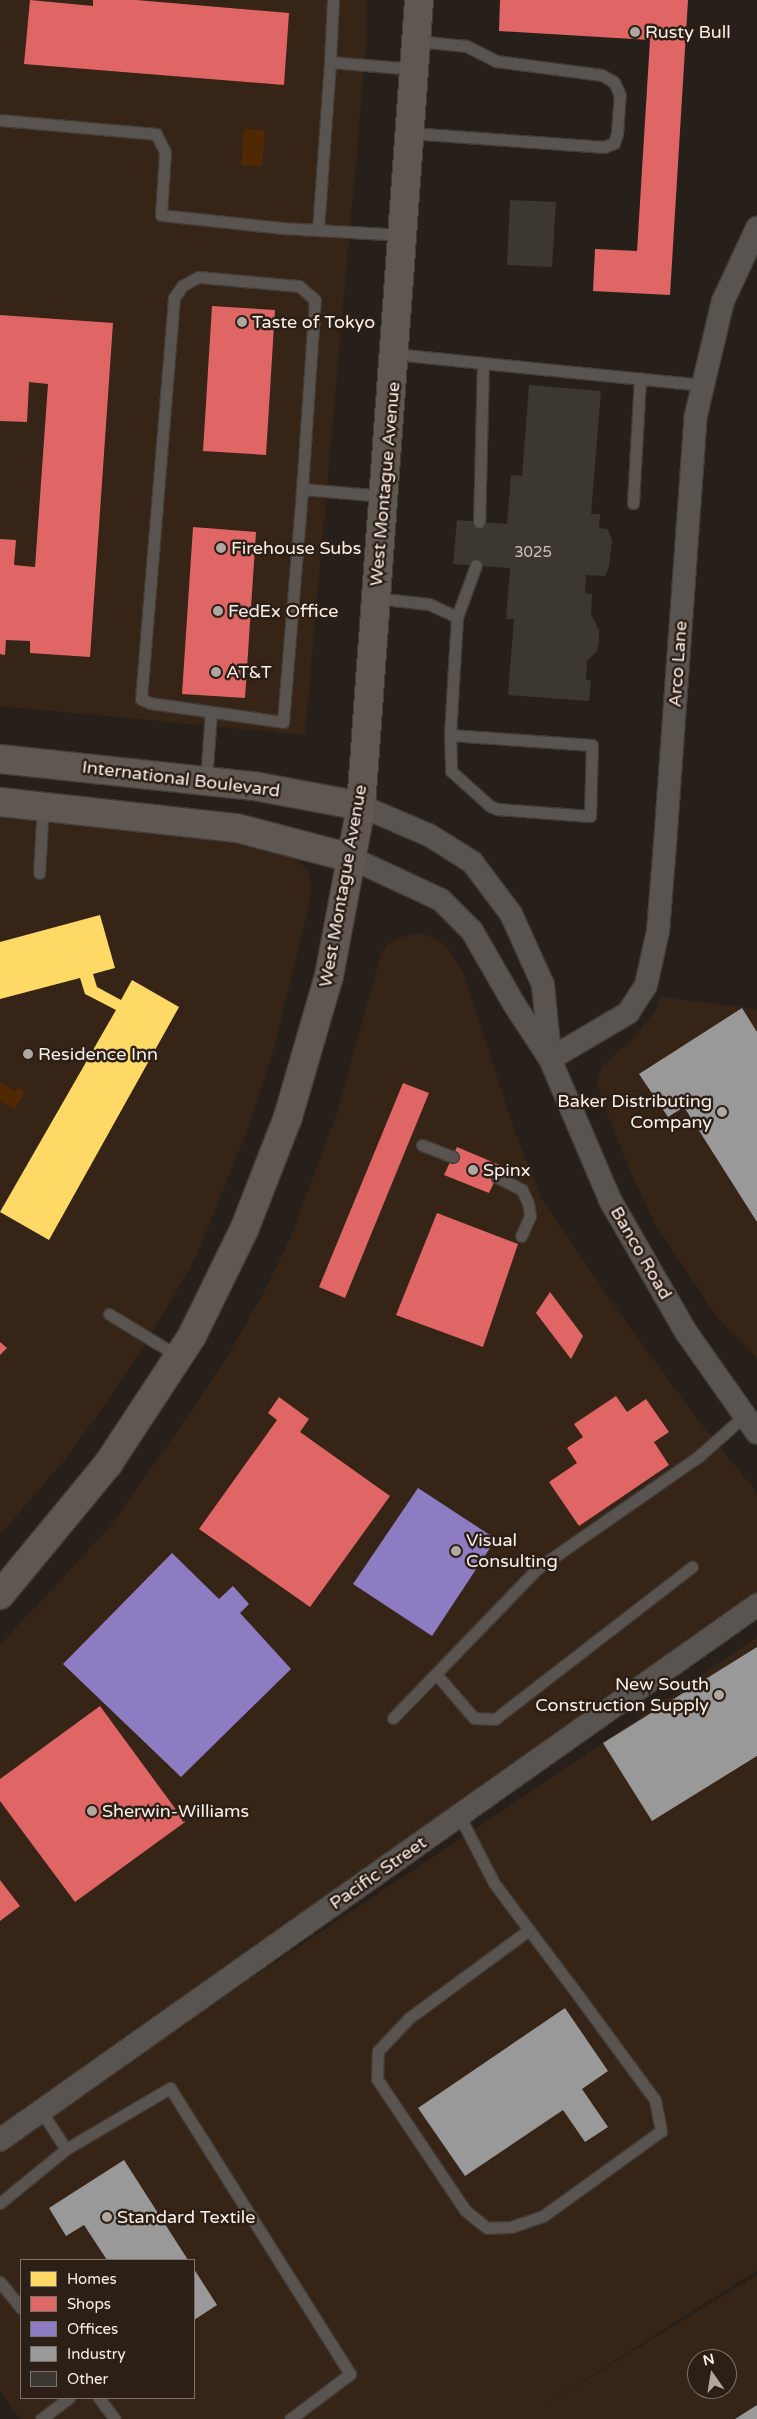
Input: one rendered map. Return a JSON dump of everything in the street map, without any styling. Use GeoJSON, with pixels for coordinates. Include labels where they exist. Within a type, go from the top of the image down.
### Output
{"type":"FeatureCollection","features":[{"type":"Feature","properties":{"kind":"main road","name":"West Montague Avenue"},"geometry":{"type":"LineString","coordinates":[[0,1595],[108,1464],[192,1336],[244,1230],[288,1117],[330,976],[360,806],[420,0]]}},
{"type":"Feature","properties":{"kind":"main road","name":"International Boulevard"},"geometry":{"type":"LineString","coordinates":[[0,759],[254,786],[360,806]]}},
{"type":"Feature","properties":{"kind":"main road"},"geometry":{"type":"LineString","coordinates":[[0,802],[237,828],[351,858]]}},
{"type":"Feature","properties":{"kind":"street","name":"Arco Lane"},"geometry":{"type":"LineString","coordinates":[[550,1059],[599,1032],[628,1013],[646,985],[658,931],[696,415],[723,301],[757,228]]}},
{"type":"Feature","properties":{"kind":"street","name":"Banco Road"},"geometry":{"type":"LineString","coordinates":[[360,806],[429,835],[472,862],[511,914],[543,985],[550,1059]]}},
{"type":"Feature","properties":{"kind":"street","name":"Banco Road"},"geometry":{"type":"LineString","coordinates":[[351,858],[441,900],[472,931],[514,1004],[550,1059],[610,1200],[686,1332],[751,1424]]}},
{"type":"Feature","properties":{"kind":"street","name":"Pacific Street"},"geometry":{"type":"LineString","coordinates":[[0,2140],[757,1605]]}},
{"type":"Feature","properties":{"kind":"lane"},"geometry":{"type":"LineString","coordinates":[[318,230],[333,0]]}},
{"type":"Feature","properties":{"kind":"lane"},"geometry":{"type":"LineString","coordinates":[[410,133],[604,147],[614,143],[617,134],[620,95],[614,82],[602,75],[496,61],[466,46],[417,41]]}},
{"type":"Feature","properties":{"kind":"lane"},"geometry":{"type":"LineString","coordinates":[[330,62],[415,69]]}},
{"type":"Feature","properties":{"kind":"lane"},"geometry":{"type":"LineString","coordinates":[[0,120],[156,134],[165,152],[161,214],[318,230],[403,235]]}},
{"type":"Feature","properties":{"kind":"lane"},"geometry":{"type":"LineString","coordinates":[[198,277],[300,286],[315,300],[302,489],[284,722],[150,703],[142,699],[174,298],[182,286],[198,277]]}},
{"type":"Feature","properties":{"kind":"lane"},"geometry":{"type":"LineString","coordinates":[[395,354],[703,385]]}},
{"type":"Feature","properties":{"kind":"lane"},"geometry":{"type":"LineString","coordinates":[[479,522],[483,363]]}},
{"type":"Feature","properties":{"kind":"lane"},"geometry":{"type":"LineString","coordinates":[[633,503],[640,378]]}},
{"type":"Feature","properties":{"kind":"lane"},"geometry":{"type":"LineString","coordinates":[[302,489],[384,496]]}},
{"type":"Feature","properties":{"kind":"lane"},"geometry":{"type":"LineString","coordinates":[[450,735],[592,745],[590,816],[497,809],[490,806],[451,771],[450,735],[457,617],[476,565]]}},
{"type":"Feature","properties":{"kind":"lane"},"geometry":{"type":"LineString","coordinates":[[375,598],[429,604],[457,617]]}},
{"type":"Feature","properties":{"kind":"lane"},"geometry":{"type":"LineString","coordinates":[[206,780],[211,712]]}},
{"type":"Feature","properties":{"kind":"lane"},"geometry":{"type":"LineString","coordinates":[[39,873],[43,806]]}},
{"type":"Feature","properties":{"kind":"lane"},"geometry":{"type":"LineString","coordinates":[[422,1145],[452,1157]]}},
{"type":"Feature","properties":{"kind":"lane"},"geometry":{"type":"LineString","coordinates":[[496,1177],[522,1190],[528,1203],[530,1216],[521,1236]]}},
{"type":"Feature","properties":{"kind":"lane"},"geometry":{"type":"LineString","coordinates":[[109,1314],[178,1356]]}},
{"type":"Feature","properties":{"kind":"lane"},"geometry":{"type":"LineString","coordinates":[[393,1718],[538,1568],[699,1456],[751,1424]]}},
{"type":"Feature","properties":{"kind":"lane"},"geometry":{"type":"LineString","coordinates":[[436,1674],[474,1718],[495,1719],[692,1567]]}},
{"type":"Feature","properties":{"kind":"lane"},"geometry":{"type":"LineString","coordinates":[[459,1815],[494,1883],[529,1930],[655,2100],[660,2132],[542,2216],[511,2227],[487,2228],[465,2210],[377,2078],[378,2051],[408,2018],[529,1930]]}},
{"type":"Feature","properties":{"kind":"lane"},"geometry":{"type":"LineString","coordinates":[[0,2203],[66,2149],[170,2088],[350,2374],[290,2419]]}},
{"type":"Feature","properties":{"kind":"lane"},"geometry":{"type":"LineString","coordinates":[[41,2111],[66,2149]]}},
{"type":"Feature","properties":{"kind":"lane"},"geometry":{"type":"LineString","coordinates":[[0,2282],[20,2307]]}},
{"type":"Feature","properties":{"kind":"lane"},"geometry":{"type":"LineString","coordinates":[[41,2419],[68,2399]]}},
{"type":"Feature","properties":{"kind":"lane"},"geometry":{"type":"LineString","coordinates":[[100,2399],[115,2419]]}},
{"type":"Feature","properties":{"kind":"shaded area"},"geometry":{"type":"Polygon","coordinates":[[[0,0],[367,0],[367,35],[305,735],[0,706],[0,0]]]}},
{"type":"Feature","properties":{"kind":"shaded area"},"geometry":{"type":"Polygon","coordinates":[[[244,129],[265,130],[262,167],[241,165],[244,129]]]}},
{"type":"Feature","properties":{"kind":"shaded area"},"geometry":{"type":"Polygon","coordinates":[[[0,817],[244,843],[297,859],[308,872],[311,886],[308,909],[274,1048],[247,1131],[195,1259],[146,1343],[108,1400],[67,1457],[0,1535],[0,817]]]}},
{"type":"Feature","properties":{"kind":"shaded area"},"geometry":{"type":"Polygon","coordinates":[[[420,933],[439,940],[448,949],[463,973],[515,1132],[543,1201],[623,1318],[701,1424],[757,1493],[757,1605],[0,2140],[0,1645],[109,1528],[197,1403],[231,1350],[265,1290],[291,1236],[337,1113],[381,954],[385,947],[395,939],[420,933]]]}},
{"type":"Feature","properties":{"kind":"shaded area","name":"Baker Distributing Company"},"geometry":{"type":"Polygon","coordinates":[[[661,997],[757,1009],[757,1359],[717,1317],[655,1224],[629,1168],[603,1103],[597,1082],[602,1067],[634,1037],[654,1013],[661,997]]]}},
{"type":"Feature","properties":{"kind":"shaded area"},"geometry":{"type":"Polygon","coordinates":[[[0,1082],[15,1091],[19,1088],[25,1091],[15,1109],[0,1101],[0,1082]]]}},
{"type":"Feature","properties":{"kind":"shaded area"},"geometry":{"type":"Polygon","coordinates":[[[757,1637],[757,2270],[529,2415],[757,2275],[757,2419],[20,2419],[0,2390],[0,2151],[193,2017],[504,1810],[757,1637]]]}},
{"type":"Feature","properties":{"kind":"building: Homes"},"geometry":{"type":"Polygon","coordinates":[[[100,915],[115,968],[93,974],[97,987],[121,1000],[132,980],[179,1007],[49,1240],[0,1212],[116,1010],[85,994],[80,978],[0,999],[0,942],[100,915]]]}},
{"type":"Feature","properties":{"kind":"building: Shops"},"geometry":{"type":"Polygon","coordinates":[[[30,0],[93,6],[93,0],[136,0],[289,13],[284,85],[24,64],[30,0]]]}},
{"type":"Feature","properties":{"kind":"building: Shops"},"geometry":{"type":"Polygon","coordinates":[[[500,0],[688,0],[670,295],[593,291],[595,249],[637,251],[650,40],[499,31],[500,0]]]}},
{"type":"Feature","properties":{"kind":"building: Shops"},"geometry":{"type":"Polygon","coordinates":[[[212,306],[275,310],[266,455],[203,451],[212,306]]]}},
{"type":"Feature","properties":{"kind":"building: Shops"},"geometry":{"type":"Polygon","coordinates":[[[0,315],[113,323],[90,657],[30,653],[30,641],[6,640],[5,655],[0,654],[0,539],[16,540],[14,565],[35,567],[48,384],[29,382],[27,422],[0,421],[0,315]]]}},
{"type":"Feature","properties":{"kind":"building: Shops"},"geometry":{"type":"Polygon","coordinates":[[[193,527],[256,532],[245,698],[182,694],[193,527]]]}},
{"type":"Feature","properties":{"kind":"building: Shops"},"geometry":{"type":"Polygon","coordinates":[[[403,1083],[429,1093],[345,1298],[319,1287],[403,1083]]]}},
{"type":"Feature","properties":{"kind":"building: Shops","name":"Spinx"},"geometry":{"type":"Polygon","coordinates":[[[457,1147],[502,1166],[489,1193],[444,1175],[457,1147]]]}},
{"type":"Feature","properties":{"kind":"building: Shops","name":"Spinx"},"geometry":{"type":"Polygon","coordinates":[[[437,1213],[518,1244],[483,1347],[396,1315],[437,1213]]]}},
{"type":"Feature","properties":{"kind":"building: Shops"},"geometry":{"type":"Polygon","coordinates":[[[550,1292],[583,1336],[571,1359],[536,1313],[550,1292]]]}},
{"type":"Feature","properties":{"kind":"building: Shops"},"geometry":{"type":"Polygon","coordinates":[[[0,1342],[7,1348],[0,1355],[0,1342]]]}},
{"type":"Feature","properties":{"kind":"building: Shops"},"geometry":{"type":"Polygon","coordinates":[[[616,1396],[627,1412],[646,1399],[669,1432],[654,1442],[669,1465],[579,1526],[549,1482],[577,1463],[567,1448],[583,1437],[574,1424],[616,1396]]]}},
{"type":"Feature","properties":{"kind":"building: Shops"},"geometry":{"type":"Polygon","coordinates":[[[279,1397],[309,1419],[300,1432],[390,1496],[310,1607],[199,1529],[277,1420],[268,1413],[279,1397]]]}},
{"type":"Feature","properties":{"kind":"building: Shops","name":"Sherwin-Williams"},"geometry":{"type":"Polygon","coordinates":[[[100,1706],[185,1822],[75,1902],[0,1801],[0,1779],[100,1706]]]}},
{"type":"Feature","properties":{"kind":"building: Shops"},"geometry":{"type":"Polygon","coordinates":[[[0,1880],[20,1906],[0,1921],[0,1880]]]}},
{"type":"Feature","properties":{"kind":"building: Offices"},"geometry":{"type":"Polygon","coordinates":[[[418,1488],[496,1539],[432,1636],[353,1584],[418,1488]]]}},
{"type":"Feature","properties":{"kind":"building: Offices"},"geometry":{"type":"Polygon","coordinates":[[[172,1553],[219,1599],[233,1586],[249,1604],[240,1613],[291,1669],[181,1777],[63,1664],[172,1553]]]}},
{"type":"Feature","properties":{"kind":"building: Industry","name":"Baker Distributing Company"},"geometry":{"type":"Polygon","coordinates":[[[742,1008],[757,1032],[757,1222],[684,1107],[668,1117],[639,1074],[742,1008]]]}},
{"type":"Feature","properties":{"kind":"building: Industry","name":"New South Construction Supply"},"geometry":{"type":"Polygon","coordinates":[[[757,1647],[757,1756],[652,1821],[603,1743],[757,1647]]]}},
{"type":"Feature","properties":{"kind":"building: Industry"},"geometry":{"type":"Polygon","coordinates":[[[565,2008],[608,2071],[582,2089],[608,2127],[585,2142],[563,2110],[465,2176],[418,2108],[565,2008]]]}},
{"type":"Feature","properties":{"kind":"building: Industry","name":"Standard Textile"},"geometry":{"type":"Polygon","coordinates":[[[124,2160],[187,2259],[106,2259],[84,2225],[66,2236],[49,2208],[124,2160]]]}},
{"type":"Feature","properties":{"kind":"building: Industry","name":"Standard Textile"},"geometry":{"type":"Polygon","coordinates":[[[195,2271],[217,2305],[195,2319],[195,2271]]]}},
{"type":"Feature","properties":{"kind":"building: Industry"},"geometry":{"type":"Polygon","coordinates":[[[757,2405],[757,2419],[735,2419],[757,2405]]]}},
{"type":"Feature","properties":{"kind":"building: Other"},"geometry":{"type":"Polygon","coordinates":[[[510,200],[556,202],[552,267],[507,265],[510,200]]]}},
{"type":"Feature","properties":{"kind":"building: Other"},"geometry":{"type":"Polygon","coordinates":[[[529,385],[601,391],[591,514],[600,514],[599,528],[608,529],[612,541],[609,566],[605,576],[586,575],[585,593],[592,594],[591,614],[599,630],[597,651],[587,661],[586,680],[591,680],[589,701],[508,695],[514,619],[506,619],[510,568],[453,564],[457,520],[507,524],[511,475],[522,476],[529,385]]]}},
{"type":"Feature","properties":{"kind":"place","name":"Rusty Bull"},"geometry":{"type":"Point","coordinates":[635,32]}},
{"type":"Feature","properties":{"kind":"place","name":"Taste of Tokyo"},"geometry":{"type":"Point","coordinates":[242,322]}},
{"type":"Feature","properties":{"kind":"place","name":"Firehouse Subs"},"geometry":{"type":"Point","coordinates":[221,548]}},
{"type":"Feature","properties":{"kind":"place","name":"FedEx Office"},"geometry":{"type":"Point","coordinates":[218,611]}},
{"type":"Feature","properties":{"kind":"place","name":"AT&T"},"geometry":{"type":"Point","coordinates":[216,672]}},
{"type":"Feature","properties":{"kind":"place","name":"Residence Inn"},"geometry":{"type":"Point","coordinates":[28,1054]}},
{"type":"Feature","properties":{"kind":"place","name":"Baker Distributing Company"},"geometry":{"type":"Point","coordinates":[722,1112]}},
{"type":"Feature","properties":{"kind":"place","name":"Spinx"},"geometry":{"type":"Point","coordinates":[473,1170]}},
{"type":"Feature","properties":{"kind":"place","name":"Visual Consulting"},"geometry":{"type":"Point","coordinates":[456,1551]}},
{"type":"Feature","properties":{"kind":"place","name":"New South Construction Supply"},"geometry":{"type":"Point","coordinates":[719,1695]}},
{"type":"Feature","properties":{"kind":"place","name":"Sherwin-Williams"},"geometry":{"type":"Point","coordinates":[92,1811]}},
{"type":"Feature","properties":{"kind":"place","name":"Standard Textile"},"geometry":{"type":"Point","coordinates":[107,2217]}}]}
